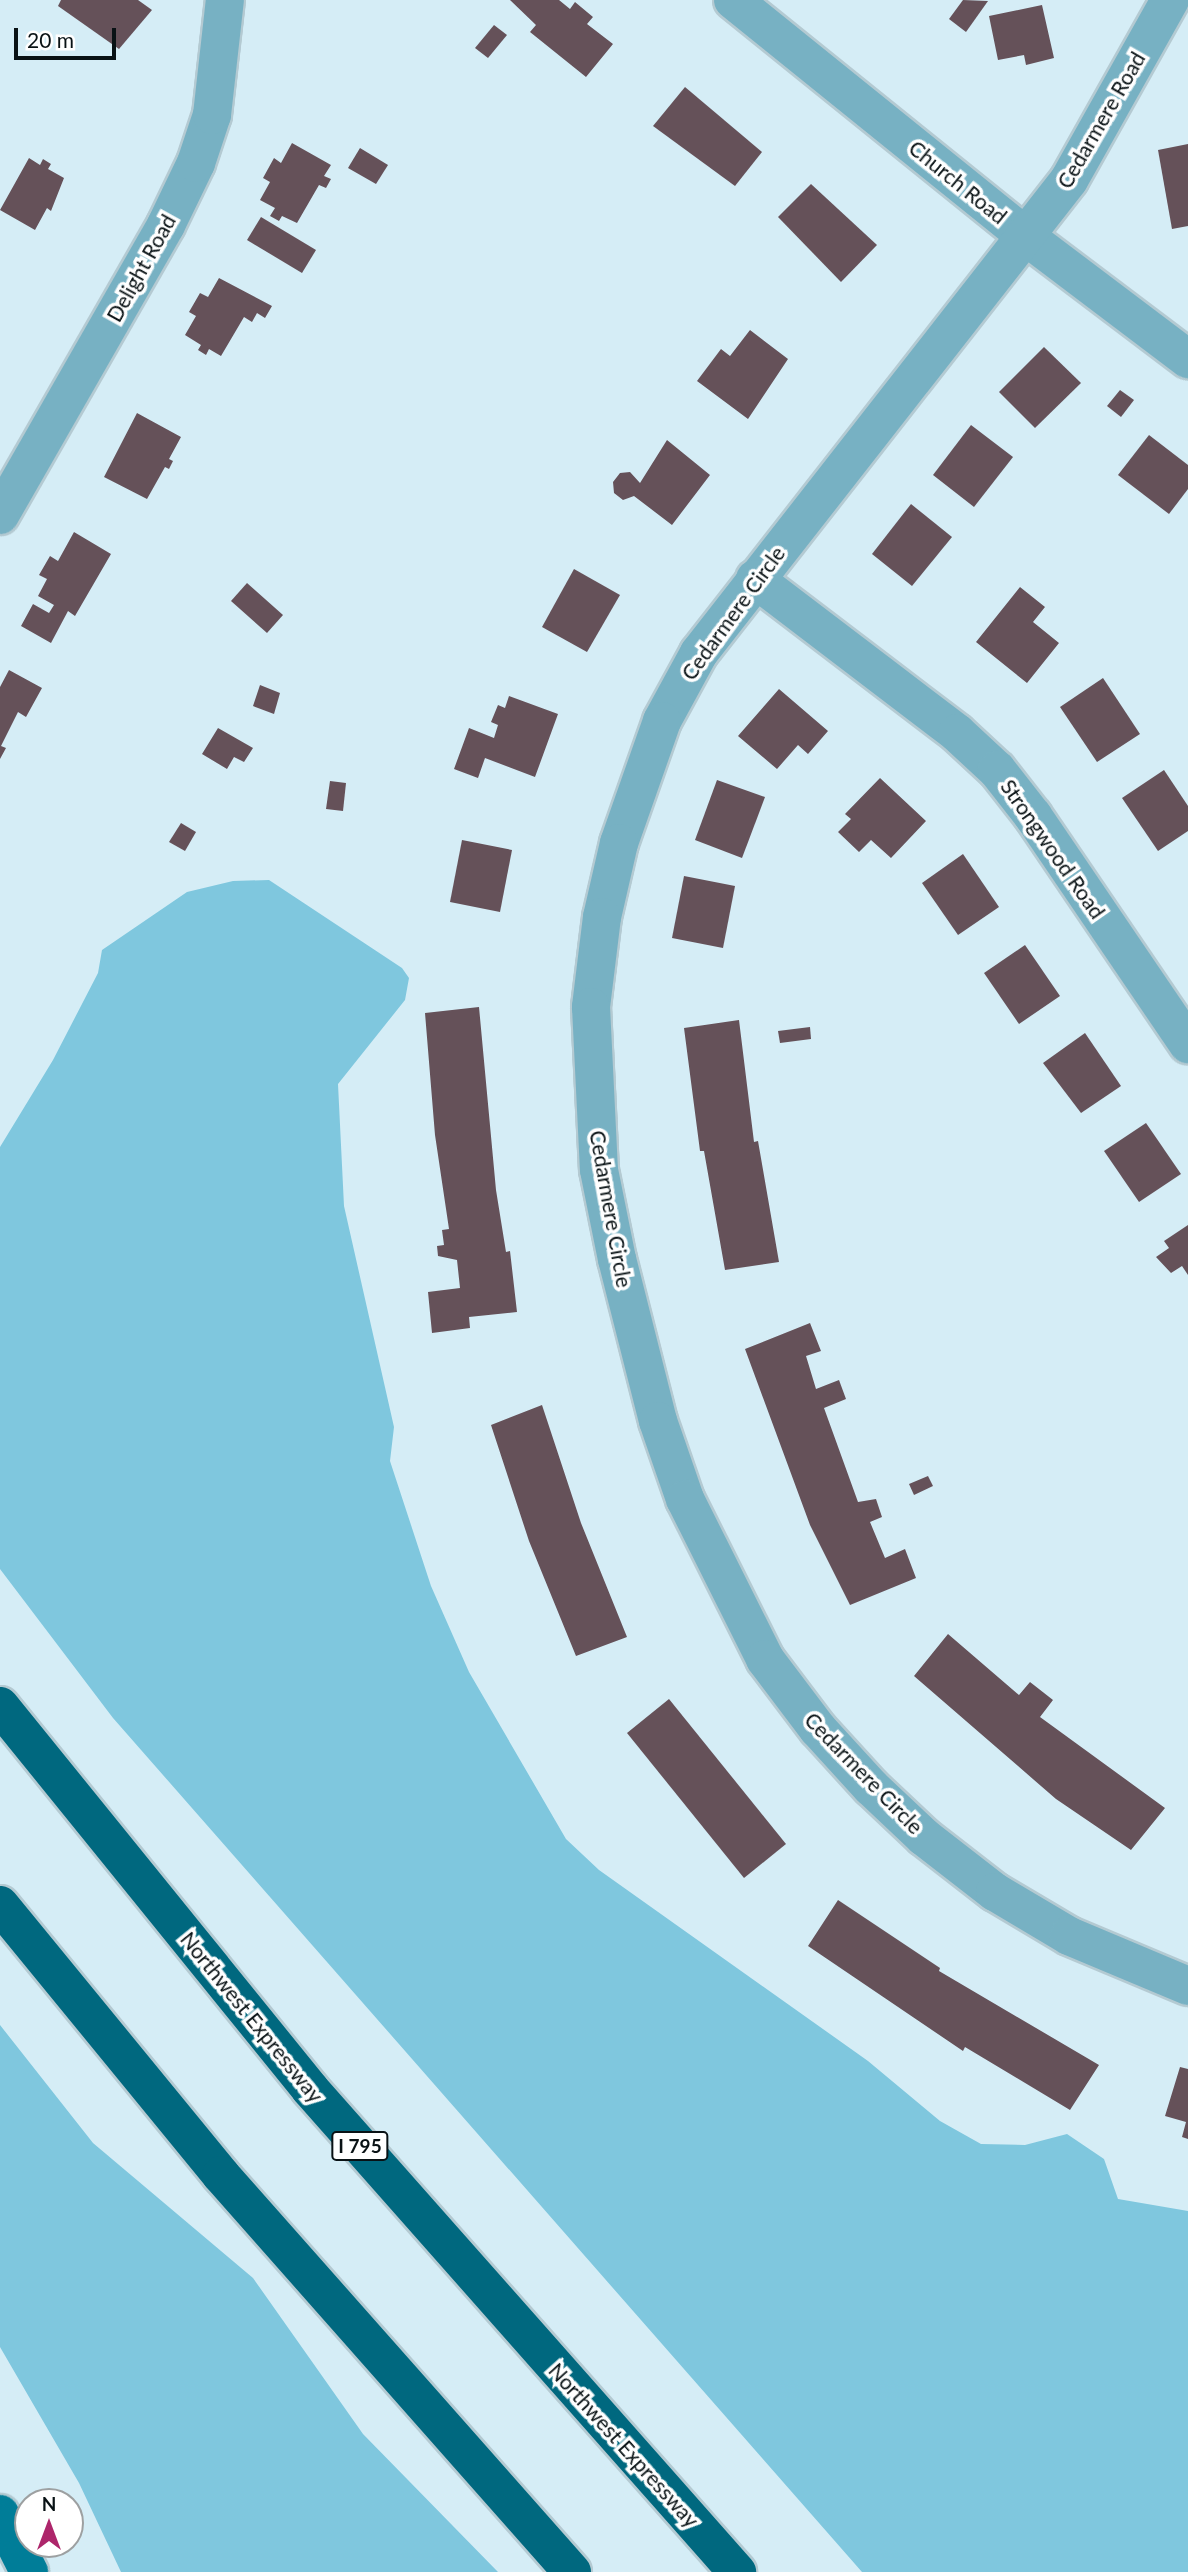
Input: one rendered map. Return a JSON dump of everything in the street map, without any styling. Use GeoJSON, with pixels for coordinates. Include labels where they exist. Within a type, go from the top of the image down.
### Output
{"type":"FeatureCollection","features":[{"type":"Feature","properties":{"kind":"highway","name":"Northwest Expressway"},"geometry":{"type":"LineString","coordinates":[[0,1706],[310,2089],[737,2572]]}},
{"type":"Feature","properties":{"kind":"highway"},"geometry":{"type":"LineString","coordinates":[[0,1905],[221,2175],[572,2572]]}},
{"type":"Feature","properties":{"kind":"main road"},"geometry":{"type":"LineString","coordinates":[[0,2514],[29,2572]]}},
{"type":"Feature","properties":{"kind":"street","name":"Delight Road"},"geometry":{"type":"LineString","coordinates":[[0,515],[166,225],[196,163],[212,115],[225,0]]}},
{"type":"Feature","properties":{"kind":"street","name":"Church Road"},"geometry":{"type":"LineString","coordinates":[[733,0],[1024,235],[1188,359]]}},
{"type":"Feature","properties":{"kind":"street","name":"Cedarmere Road"},"geometry":{"type":"LineString","coordinates":[[1024,235],[1069,180],[1170,0]]}},
{"type":"Feature","properties":{"kind":"street","name":"Cedarmere Circle"},"geometry":{"type":"LineString","coordinates":[[1024,235],[699,653],[662,721],[639,778],[602,917],[591,1007],[599,1170],[617,1259],[658,1421],[685,1499],[765,1659],[818,1730],[871,1787],[924,1837],[995,1892],[1069,1936],[1188,1986]]}},
{"type":"Feature","properties":{"kind":"street","name":"Strongwood Road"},"geometry":{"type":"LineString","coordinates":[[755,579],[957,733],[996,770],[1033,816],[1188,1045]]}},
{"type":"Feature","properties":{"kind":"shaded area"},"geometry":{"type":"Polygon","coordinates":[[[269,880],[402,968],[409,978],[405,1000],[338,1084],[344,1206],[394,1427],[390,1461],[431,1586],[469,1672],[566,1839],[599,1870],[868,2061],[940,2121],[981,2144],[1025,2145],[1067,2134],[1104,2159],[1118,2199],[1188,2211],[1188,2572],[862,2572],[113,1718],[0,1569],[0,1147],[53,1060],[98,973],[102,950],[187,892],[233,881],[269,880]]]}},
{"type":"Feature","properties":{"kind":"shaded area"},"geometry":{"type":"Polygon","coordinates":[[[0,2025],[93,2143],[253,2278],[363,2434],[498,2572],[121,2572],[84,2494],[84,2488],[81,2488],[0,2347],[0,2025]]]}},
{"type":"Feature","properties":{"kind":"building"},"geometry":{"type":"Polygon","coordinates":[[[61,0],[138,0],[152,10],[119,49],[58,6],[61,0]]]}},
{"type":"Feature","properties":{"kind":"building"},"geometry":{"type":"Polygon","coordinates":[[[510,0],[559,0],[570,9],[575,2],[593,17],[587,24],[613,44],[586,77],[530,32],[536,25],[510,0]]]}},
{"type":"Feature","properties":{"kind":"building"},"geometry":{"type":"Polygon","coordinates":[[[963,0],[988,1],[966,32],[949,19],[963,0]]]}},
{"type":"Feature","properties":{"kind":"building"},"geometry":{"type":"Polygon","coordinates":[[[1042,5],[1054,58],[1026,65],[1024,55],[998,60],[989,16],[1042,5]]]}},
{"type":"Feature","properties":{"kind":"building"},"geometry":{"type":"Polygon","coordinates":[[[494,25],[507,35],[488,58],[475,48],[494,25]]]}},
{"type":"Feature","properties":{"kind":"building"},"geometry":{"type":"Polygon","coordinates":[[[685,87],[762,152],[735,186],[653,126],[685,87]]]}},
{"type":"Feature","properties":{"kind":"building"},"geometry":{"type":"Polygon","coordinates":[[[292,143],[331,165],[324,176],[331,179],[326,188],[319,185],[297,223],[282,216],[279,221],[270,216],[275,208],[260,200],[270,182],[263,178],[274,158],[281,163],[292,143]]]}},
{"type":"Feature","properties":{"kind":"building"},"geometry":{"type":"Polygon","coordinates":[[[1188,144],[1188,226],[1172,229],[1158,150],[1188,144]]]}},
{"type":"Feature","properties":{"kind":"building"},"geometry":{"type":"Polygon","coordinates":[[[360,148],[388,165],[376,184],[348,168],[360,148]]]}},
{"type":"Feature","properties":{"kind":"building"},"geometry":{"type":"Polygon","coordinates":[[[29,158],[40,165],[43,159],[51,164],[48,169],[64,178],[51,211],[47,208],[35,230],[0,210],[29,158]]]}},
{"type":"Feature","properties":{"kind":"building"},"geometry":{"type":"Polygon","coordinates":[[[811,184],[877,245],[841,282],[778,217],[811,184]]]}},
{"type":"Feature","properties":{"kind":"building"},"geometry":{"type":"Polygon","coordinates":[[[261,217],[316,250],[302,273],[247,240],[261,217]]]}},
{"type":"Feature","properties":{"kind":"building"},"geometry":{"type":"Polygon","coordinates":[[[219,278],[272,306],[265,318],[257,313],[252,322],[244,317],[221,356],[209,349],[206,355],[198,350],[201,345],[185,335],[196,316],[189,312],[200,293],[208,297],[219,278]]]}},
{"type":"Feature","properties":{"kind":"building"},"geometry":{"type":"Polygon","coordinates":[[[750,330],[788,359],[748,419],[697,381],[721,349],[730,356],[750,330]]]}},
{"type":"Feature","properties":{"kind":"building"},"geometry":{"type":"Polygon","coordinates":[[[1044,347],[1081,383],[1035,428],[999,392],[1044,347]]]}},
{"type":"Feature","properties":{"kind":"building"},"geometry":{"type":"Polygon","coordinates":[[[1120,390],[1134,400],[1121,417],[1107,406],[1120,390]]]}},
{"type":"Feature","properties":{"kind":"building"},"geometry":{"type":"Polygon","coordinates":[[[137,413],[181,437],[169,459],[173,461],[169,469],[165,467],[147,499],[104,477],[137,413]]]}},
{"type":"Feature","properties":{"kind":"building"},"geometry":{"type":"Polygon","coordinates":[[[971,425],[1013,457],[974,507],[933,475],[971,425]]]}},
{"type":"Feature","properties":{"kind":"building"},"geometry":{"type":"Polygon","coordinates":[[[1149,435],[1188,465],[1188,489],[1169,514],[1118,475],[1149,435]]]}},
{"type":"Feature","properties":{"kind":"building"},"geometry":{"type":"Polygon","coordinates":[[[667,440],[710,475],[672,525],[634,496],[623,500],[614,493],[613,482],[620,473],[630,472],[640,483],[667,440]]]}},
{"type":"Feature","properties":{"kind":"building"},"geometry":{"type":"Polygon","coordinates":[[[911,504],[952,537],[912,586],[872,554],[911,504]]]}},
{"type":"Feature","properties":{"kind":"building"},"geometry":{"type":"Polygon","coordinates":[[[74,532],[111,554],[75,616],[68,611],[51,643],[21,626],[33,604],[49,613],[54,605],[38,596],[47,579],[39,575],[50,556],[58,561],[74,532]]]}},
{"type":"Feature","properties":{"kind":"building"},"geometry":{"type":"Polygon","coordinates":[[[574,569],[620,595],[587,652],[542,627],[574,569]]]}},
{"type":"Feature","properties":{"kind":"building"},"geometry":{"type":"Polygon","coordinates":[[[247,583],[283,615],[267,633],[231,601],[247,583]]]}},
{"type":"Feature","properties":{"kind":"building"},"geometry":{"type":"Polygon","coordinates":[[[1020,587],[1045,607],[1033,622],[1059,643],[1027,683],[976,642],[1020,587]]]}},
{"type":"Feature","properties":{"kind":"building"},"geometry":{"type":"Polygon","coordinates":[[[9,670],[42,688],[26,717],[18,712],[1,746],[6,748],[0,759],[0,687],[9,670]]]}},
{"type":"Feature","properties":{"kind":"building"},"geometry":{"type":"Polygon","coordinates":[[[1103,678],[1140,734],[1097,762],[1060,707],[1103,678]]]}},
{"type":"Feature","properties":{"kind":"building"},"geometry":{"type":"Polygon","coordinates":[[[260,685],[280,693],[274,714],[253,706],[260,685]]]}},
{"type":"Feature","properties":{"kind":"building"},"geometry":{"type":"Polygon","coordinates":[[[779,689],[828,731],[808,754],[798,745],[777,769],[738,736],[779,689]]]}},
{"type":"Feature","properties":{"kind":"building"},"geometry":{"type":"Polygon","coordinates":[[[509,696],[558,714],[535,777],[485,758],[478,778],[454,769],[469,728],[494,738],[498,725],[491,722],[498,705],[505,708],[509,696]]]}},
{"type":"Feature","properties":{"kind":"building"},"geometry":{"type":"Polygon","coordinates":[[[218,728],[253,748],[244,762],[234,757],[227,769],[202,754],[218,728]]]}},
{"type":"Feature","properties":{"kind":"building"},"geometry":{"type":"Polygon","coordinates":[[[1164,770],[1188,806],[1188,831],[1158,851],[1122,798],[1164,770]]]}},
{"type":"Feature","properties":{"kind":"building"},"geometry":{"type":"Polygon","coordinates":[[[880,778],[926,821],[891,858],[871,840],[859,852],[838,832],[851,819],[845,814],[880,778]]]}},
{"type":"Feature","properties":{"kind":"building"},"geometry":{"type":"Polygon","coordinates":[[[717,780],[765,797],[742,858],[695,840],[717,780]]]}},
{"type":"Feature","properties":{"kind":"building"},"geometry":{"type":"Polygon","coordinates":[[[330,781],[346,783],[343,811],[326,809],[330,781]]]}},
{"type":"Feature","properties":{"kind":"building"},"geometry":{"type":"Polygon","coordinates":[[[181,823],[196,832],[185,851],[169,842],[181,823]]]}},
{"type":"Feature","properties":{"kind":"building"},"geometry":{"type":"Polygon","coordinates":[[[462,840],[512,850],[500,912],[450,902],[462,840]]]}},
{"type":"Feature","properties":{"kind":"building"},"geometry":{"type":"Polygon","coordinates":[[[963,854],[999,907],[958,935],[922,883],[963,854]]]}},
{"type":"Feature","properties":{"kind":"building"},"geometry":{"type":"Polygon","coordinates":[[[684,876],[735,886],[723,948],[672,938],[684,876]]]}},
{"type":"Feature","properties":{"kind":"building"},"geometry":{"type":"Polygon","coordinates":[[[1025,945],[1060,996],[1019,1024],[984,973],[1025,945]]]}},
{"type":"Feature","properties":{"kind":"building"},"geometry":{"type":"Polygon","coordinates":[[[479,1007],[496,1190],[506,1252],[510,1251],[517,1312],[469,1317],[470,1328],[432,1333],[428,1292],[460,1288],[457,1260],[438,1256],[437,1246],[444,1245],[442,1230],[449,1229],[435,1135],[425,1013],[479,1007]]]}},
{"type":"Feature","properties":{"kind":"building"},"geometry":{"type":"Polygon","coordinates":[[[739,1020],[754,1142],[758,1141],[779,1262],[725,1270],[704,1151],[700,1151],[684,1028],[739,1020]]]}},
{"type":"Feature","properties":{"kind":"building"},"geometry":{"type":"Polygon","coordinates":[[[810,1027],[811,1039],[780,1043],[778,1031],[810,1027]]]}},
{"type":"Feature","properties":{"kind":"building"},"geometry":{"type":"Polygon","coordinates":[[[1085,1033],[1121,1086],[1081,1113],[1043,1063],[1085,1033]]]}},
{"type":"Feature","properties":{"kind":"building"},"geometry":{"type":"Polygon","coordinates":[[[1146,1123],[1181,1174],[1139,1202],[1104,1151],[1146,1123]]]}},
{"type":"Feature","properties":{"kind":"building"},"geometry":{"type":"Polygon","coordinates":[[[1188,1225],[1188,1275],[1182,1266],[1171,1273],[1156,1257],[1169,1248],[1164,1241],[1188,1225]]]}},
{"type":"Feature","properties":{"kind":"building"},"geometry":{"type":"Polygon","coordinates":[[[810,1323],[821,1351],[806,1356],[816,1389],[839,1380],[846,1399],[824,1408],[858,1502],[876,1499],[882,1517],[870,1522],[885,1558],[905,1549],[916,1578],[850,1605],[810,1525],[745,1349],[810,1323]]]}},
{"type":"Feature","properties":{"kind":"building"},"geometry":{"type":"Polygon","coordinates":[[[542,1405],[581,1523],[627,1637],[576,1656],[529,1541],[491,1425],[542,1405]]]}},
{"type":"Feature","properties":{"kind":"building"},"geometry":{"type":"Polygon","coordinates":[[[928,1476],[933,1486],[914,1495],[909,1484],[928,1476]]]}},
{"type":"Feature","properties":{"kind":"building"},"geometry":{"type":"Polygon","coordinates":[[[948,1634],[1019,1695],[1030,1682],[1053,1700],[1040,1717],[1165,1808],[1131,1850],[1056,1799],[914,1676],[948,1634]]]}},
{"type":"Feature","properties":{"kind":"building"},"geometry":{"type":"Polygon","coordinates":[[[669,1699],[786,1844],[744,1878],[627,1733],[669,1699]]]}},
{"type":"Feature","properties":{"kind":"building"},"geometry":{"type":"Polygon","coordinates":[[[838,1900],[940,1968],[939,1971],[1099,2065],[1070,2110],[965,2047],[963,2051],[808,1946],[838,1900]]]}},
{"type":"Feature","properties":{"kind":"building"},"geometry":{"type":"Polygon","coordinates":[[[1180,2067],[1188,2069],[1188,2139],[1182,2137],[1186,2122],[1165,2116],[1180,2067]]]}}]}
